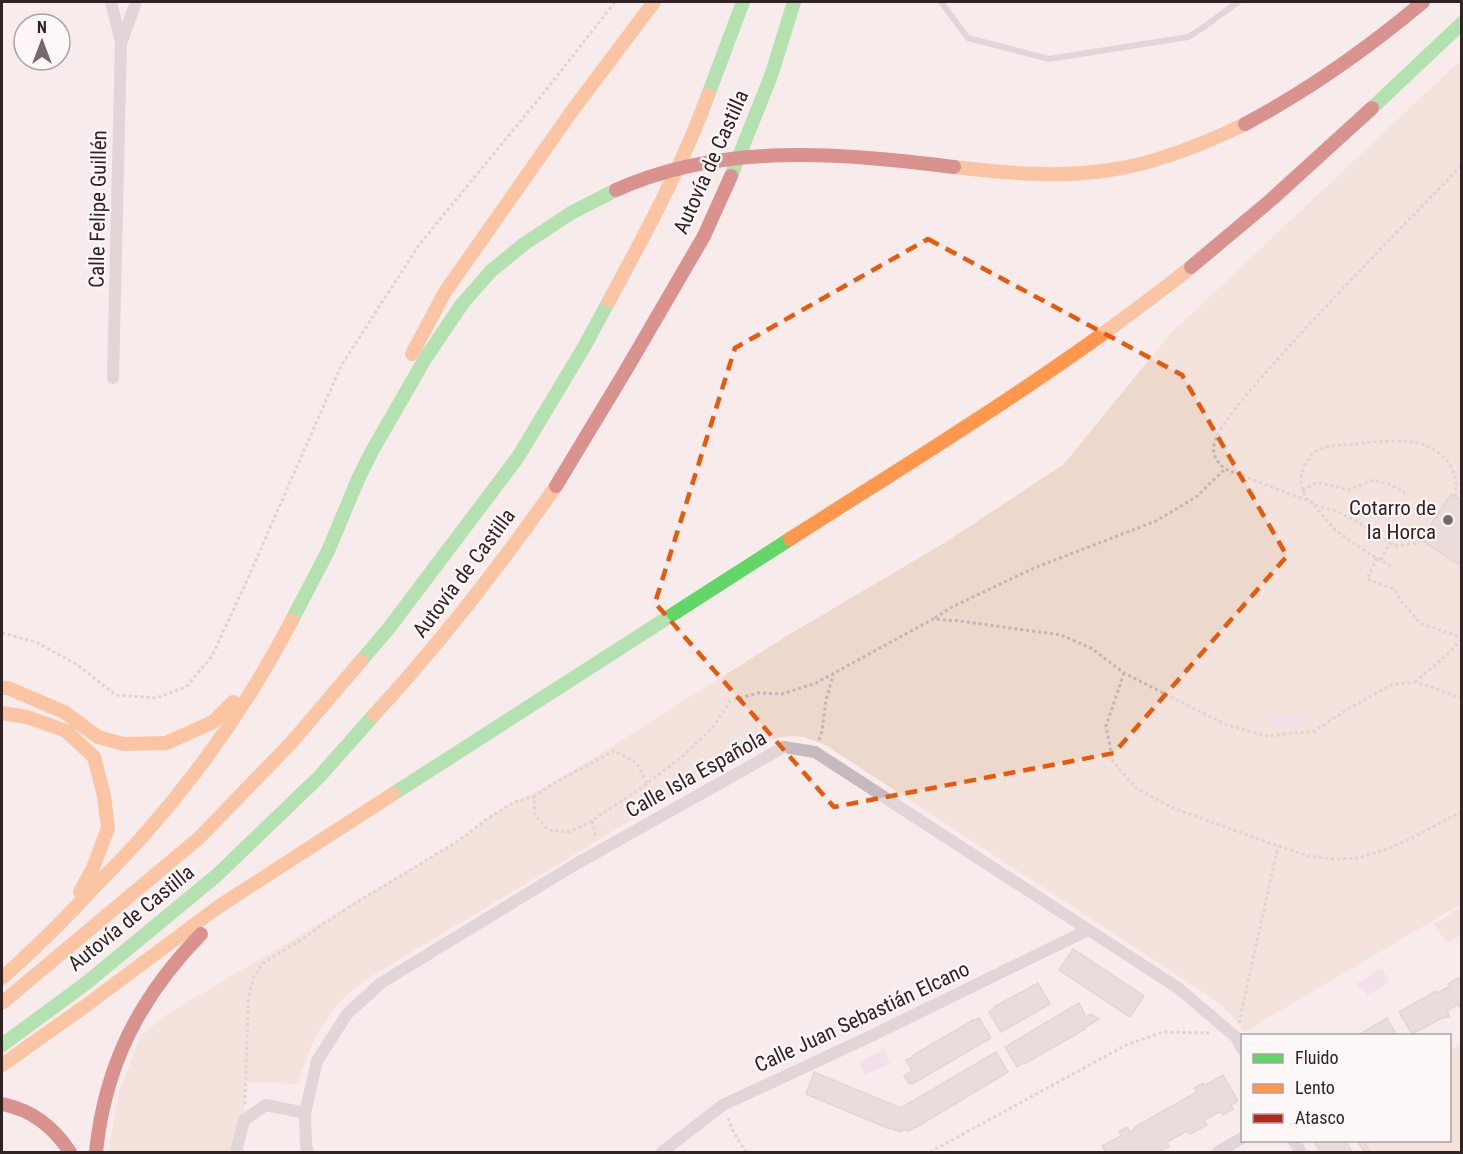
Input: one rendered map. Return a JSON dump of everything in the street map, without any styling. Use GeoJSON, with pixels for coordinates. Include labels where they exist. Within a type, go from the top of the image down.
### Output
{"type":"FeatureCollection","features":[{"type":"Feature","properties":{"kind":"highway"},"geometry":{"type":"LineString","coordinates":[[2,978],[66,918],[158,819],[212,750],[265,669],[330,547],[363,469],[384,411],[445,292],[572,111],[654,2]]}},
{"type":"Feature","properties":{"kind":"highway","name":"Autovía de Castilla"},"geometry":{"type":"LineString","coordinates":[[2,1004],[199,838],[291,743],[389,628],[518,457],[584,347],[643,238],[696,128],[743,2]]}},
{"type":"Feature","properties":{"kind":"highway","name":"Autovía de Castilla"},"geometry":{"type":"LineString","coordinates":[[2,1045],[85,984],[216,876],[319,777],[419,666],[489,576],[555,487],[704,236],[741,153],[771,76],[794,2]]}},
{"type":"Feature","properties":{"kind":"highway"},"geometry":{"type":"LineString","coordinates":[[363,469],[406,390],[442,331],[473,290],[507,256],[529,240],[606,194],[661,173],[688,166],[737,158],[769,156],[846,155],[986,171],[1045,175],[1129,166],[1208,142],[1274,110],[1350,61],[1423,2]]}},
{"type":"Feature","properties":{"kind":"highway"},"geometry":{"type":"LineString","coordinates":[[2,1065],[92,1003],[218,907],[1000,404],[1101,335],[1205,255],[1276,195],[1461,23]]}},
{"type":"Feature","properties":{"kind":"highway"},"geometry":{"type":"LineString","coordinates":[[2,688],[8,688],[64,712],[99,737],[124,744],[166,743],[213,722],[265,669]]}},
{"type":"Feature","properties":{"kind":"highway"},"geometry":{"type":"LineString","coordinates":[[2,712],[27,717],[66,730],[94,758],[104,796],[108,828],[93,868],[66,918]]}},
{"type":"Feature","properties":{"kind":"highway"},"geometry":{"type":"LineString","coordinates":[[96,1152],[108,1083],[136,1020],[160,982],[188,946],[206,929],[290,861]]}},
{"type":"Feature","properties":{"kind":"highway"},"geometry":{"type":"LineString","coordinates":[[2,1104],[37,1116],[51,1126],[70,1152]]}},
{"type":"Feature","properties":{"kind":"street","name":"Calle Felipe Guillén"},"geometry":{"type":"LineString","coordinates":[[111,2],[121,42],[113,378]]}},
{"type":"Feature","properties":{"kind":"street","name":"Calle Felipe Guillén"},"geometry":{"type":"LineString","coordinates":[[121,42],[136,2]]}},
{"type":"Feature","properties":{"kind":"street","name":"Calle Isla Española"},"geometry":{"type":"LineString","coordinates":[[308,1152],[305,1113],[317,1061],[347,1014],[381,983],[576,864],[784,747],[815,752],[1178,988],[1236,1037],[1241,1047]]}},
{"type":"Feature","properties":{"kind":"street","name":"Calle Juan Sebastián Elcano"},"geometry":{"type":"LineString","coordinates":[[662,1152],[723,1105],[1088,930]]}},
{"type":"Feature","properties":{"kind":"street"},"geometry":{"type":"LineString","coordinates":[[236,1152],[244,1120],[266,1105],[305,1113]]}},
{"type":"Feature","properties":{"kind":"street"},"geometry":{"type":"LineString","coordinates":[[1218,1152],[1241,1139]]}},
{"type":"Feature","properties":{"kind":"lane"},"geometry":{"type":"LineString","coordinates":[[941,2],[968,38],[1049,59],[1188,37],[1201,29],[1228,4],[1238,2]]}},
{"type":"Feature","properties":{"kind":"path"},"geometry":{"type":"LineString","coordinates":[[2,633],[36,642],[76,664],[116,695],[156,698],[186,687],[212,656],[341,366],[419,245],[615,2]]}},
{"type":"Feature","properties":{"kind":"path"},"geometry":{"type":"LineString","coordinates":[[1421,540],[1413,544],[1395,546],[1340,512],[1225,468],[1214,454],[1215,443],[1225,423],[1320,311],[1461,165]]}},
{"type":"Feature","properties":{"kind":"path"},"geometry":{"type":"LineString","coordinates":[[1391,566],[1368,554],[1335,530],[1303,491],[1301,487],[1302,469],[1312,453],[1330,447],[1366,442],[1396,441],[1421,444],[1444,456],[1455,471],[1457,488],[1455,497]]}},
{"type":"Feature","properties":{"kind":"path"},"geometry":{"type":"LineString","coordinates":[[534,797],[535,815],[548,830],[569,832],[588,823],[683,756],[713,727],[730,701],[758,693],[782,694],[816,683],[952,607],[1035,568],[1156,521],[1196,497],[1225,468]]}},
{"type":"Feature","properties":{"kind":"path"},"geometry":{"type":"LineString","coordinates":[[1303,491],[1312,484],[1321,483],[1349,490],[1373,480],[1389,484],[1405,493]]}},
{"type":"Feature","properties":{"kind":"path"},"geometry":{"type":"LineString","coordinates":[[1390,543],[1367,579],[1394,588],[1420,623],[1461,638],[1452,650],[1415,682]]}},
{"type":"Feature","properties":{"kind":"path"},"geometry":{"type":"LineString","coordinates":[[933,619],[1061,635],[1091,648],[1124,673],[1227,725],[1267,736],[1315,731],[1391,685],[1415,682],[1461,699]]}},
{"type":"Feature","properties":{"kind":"path"},"geometry":{"type":"LineString","coordinates":[[1124,673],[1106,726],[1113,762],[1137,789],[1173,808],[1278,846],[1318,857],[1335,859],[1358,858],[1387,849],[1461,811]]}},
{"type":"Feature","properties":{"kind":"path"},"geometry":{"type":"LineString","coordinates":[[815,752],[822,730],[832,675]]}},
{"type":"Feature","properties":{"kind":"path"},"geometry":{"type":"LineString","coordinates":[[244,1120],[248,1002],[253,978],[263,963],[349,907],[458,841],[514,802],[534,797],[552,784],[614,751],[636,762],[647,783]]}},
{"type":"Feature","properties":{"kind":"path"},"geometry":{"type":"LineString","coordinates":[[930,1152],[1126,1045],[1163,1032],[1204,1032],[1236,1037],[1278,846]]}},
{"type":"Feature","properties":{"kind":"path"},"geometry":{"type":"LineString","coordinates":[[723,1105],[733,1131],[746,1152]]}},
{"type":"Feature","properties":{"kind":"highlighted area"},"geometry":{"type":"Polygon","coordinates":[[[928,239],[1182,375],[1287,556],[1114,753],[834,807],[655,603],[735,348],[928,239]]]}},
{"type":"Feature","properties":{"kind":"shaded area"},"geometry":{"type":"Polygon","coordinates":[[[1461,60],[1461,904],[1244,1032],[1215,1000],[827,746],[798,736],[781,737],[752,748],[360,984],[334,1009],[318,1032],[297,1084],[245,1082],[244,1120],[238,1152],[108,1152],[120,1089],[141,1036],[166,1015],[458,841],[514,802],[552,784],[790,634],[946,542],[1064,464],[1170,334],[1461,60]]]}},
{"type":"Feature","properties":{"kind":"shaded area"},"geometry":{"type":"Polygon","coordinates":[[[1300,715],[1301,726],[1271,726],[1271,716],[1300,715]]]}},
{"type":"Feature","properties":{"kind":"shaded area"},"geometry":{"type":"Polygon","coordinates":[[[1461,907],[1461,935],[1447,943],[1434,924],[1461,907]]]}},
{"type":"Feature","properties":{"kind":"shaded area"},"geometry":{"type":"Polygon","coordinates":[[[1382,968],[1389,982],[1367,995],[1364,988],[1360,991],[1356,984],[1382,968]]]}},
{"type":"Feature","properties":{"kind":"shaded area"},"geometry":{"type":"Polygon","coordinates":[[[1461,1044],[1461,1152],[1370,1152],[1364,1142],[1451,1142],[1451,1050],[1461,1044]]]}},
{"type":"Feature","properties":{"kind":"shaded area"},"geometry":{"type":"Polygon","coordinates":[[[884,1050],[890,1063],[865,1075],[859,1062],[884,1050]]]}},
{"type":"Feature","properties":{"kind":"building","name":"Cotarro de la Horca"},"geometry":{"type":"Polygon","coordinates":[[[1451,494],[1462,501],[1462,559],[1458,564],[1421,540],[1451,494]]]}},
{"type":"Feature","properties":{"kind":"building"},"geometry":{"type":"Polygon","coordinates":[[[1073,949],[1144,996],[1130,1017],[1059,970],[1073,949]]]}},
{"type":"Feature","properties":{"kind":"building"},"geometry":{"type":"Polygon","coordinates":[[[1462,976],[1462,1010],[1458,1004],[1447,1011],[1450,1017],[1442,1018],[1412,1034],[1399,1012],[1436,991],[1437,993],[1449,987],[1448,984],[1462,976]]]}},
{"type":"Feature","properties":{"kind":"building"},"geometry":{"type":"Polygon","coordinates":[[[1038,983],[1050,1004],[1001,1032],[989,1012],[1038,983]]]}},
{"type":"Feature","properties":{"kind":"building"},"geometry":{"type":"Polygon","coordinates":[[[1079,1003],[1086,1017],[1091,1014],[1099,1019],[1017,1067],[1005,1047],[1079,1003]]]}},
{"type":"Feature","properties":{"kind":"building"},"geometry":{"type":"Polygon","coordinates":[[[979,1018],[991,1038],[909,1084],[904,1076],[912,1071],[906,1060],[979,1018]]]}},
{"type":"Feature","properties":{"kind":"building"},"geometry":{"type":"Polygon","coordinates":[[[1387,1018],[1396,1034],[1360,1034],[1387,1018]]]}},
{"type":"Feature","properties":{"kind":"building"},"geometry":{"type":"Polygon","coordinates":[[[996,1052],[1008,1072],[908,1131],[906,1129],[900,1132],[890,1129],[806,1094],[814,1072],[901,1108],[996,1052]]]}},
{"type":"Feature","properties":{"kind":"building"},"geometry":{"type":"Polygon","coordinates":[[[1223,1075],[1238,1101],[1231,1105],[1233,1109],[1223,1115],[1221,1111],[1204,1120],[1207,1125],[1190,1134],[1187,1131],[1167,1142],[1169,1147],[1159,1152],[1106,1152],[1102,1146],[1121,1136],[1119,1132],[1127,1127],[1130,1132],[1197,1092],[1194,1088],[1203,1083],[1204,1086],[1223,1075]]]}},
{"type":"Feature","properties":{"kind":"building"},"geometry":{"type":"Polygon","coordinates":[[[1314,1142],[1348,1142],[1352,1152],[1320,1152],[1314,1142]]]}},
{"type":"Feature","properties":{"kind":"building"},"geometry":{"type":"Polygon","coordinates":[[[1358,1142],[1364,1142],[1370,1152],[1364,1152],[1358,1142]]]}},
{"type":"Feature","properties":{"kind":"traffic: fast"},"geometry":{"type":"LineString","coordinates":[[708,95],[743,2]]}},
{"type":"Feature","properties":{"kind":"traffic: fast"},"geometry":{"type":"LineString","coordinates":[[731,176],[771,76],[794,2]]}},
{"type":"Feature","properties":{"kind":"traffic: fast"},"geometry":{"type":"LineString","coordinates":[[1372,108],[1462,23]]}},
{"type":"Feature","properties":{"kind":"traffic: fast"},"geometry":{"type":"LineString","coordinates":[[292,620],[328,551],[372,451],[425,359],[462,304],[491,271],[524,244],[571,213],[616,190]]}},
{"type":"Feature","properties":{"kind":"traffic: fast"},"geometry":{"type":"LineString","coordinates":[[361,661],[389,628],[518,457],[609,301]]}},
{"type":"Feature","properties":{"kind":"traffic: fast"},"geometry":{"type":"LineString","coordinates":[[393,794],[790,539]]}},
{"type":"Feature","properties":{"kind":"traffic: fast"},"geometry":{"type":"LineString","coordinates":[[2,1045],[85,984],[216,876],[319,777],[374,715]]}},
{"type":"Feature","properties":{"kind":"traffic: slow"},"geometry":{"type":"LineString","coordinates":[[412,354],[445,292],[572,111],[654,2]]}},
{"type":"Feature","properties":{"kind":"traffic: slow"},"geometry":{"type":"LineString","coordinates":[[609,301],[675,174],[708,95]]}},
{"type":"Feature","properties":{"kind":"traffic: slow"},"geometry":{"type":"LineString","coordinates":[[954,167],[1012,173],[1052,174],[1110,170],[1145,163],[1179,152],[1245,124]]}},
{"type":"Feature","properties":{"kind":"traffic: slow"},"geometry":{"type":"LineString","coordinates":[[790,539],[1045,375],[1191,267]]}},
{"type":"Feature","properties":{"kind":"traffic: slow"},"geometry":{"type":"LineString","coordinates":[[374,715],[469,604],[556,486]]}},
{"type":"Feature","properties":{"kind":"traffic: slow"},"geometry":{"type":"LineString","coordinates":[[2,978],[76,907],[170,805],[227,729],[292,620]]}},
{"type":"Feature","properties":{"kind":"traffic: slow"},"geometry":{"type":"LineString","coordinates":[[2,1003],[199,838],[291,743],[361,661]]}},
{"type":"Feature","properties":{"kind":"traffic: slow"},"geometry":{"type":"LineString","coordinates":[[2,688],[8,688],[64,712],[98,737],[124,744],[166,743],[213,722],[233,702]]}},
{"type":"Feature","properties":{"kind":"traffic: slow"},"geometry":{"type":"LineString","coordinates":[[2,713],[27,717],[66,731],[94,757],[104,796],[108,828],[93,868],[80,892]]}},
{"type":"Feature","properties":{"kind":"traffic: slow"},"geometry":{"type":"LineString","coordinates":[[2,1065],[218,907],[393,794]]}},
{"type":"Feature","properties":{"kind":"traffic: jam"},"geometry":{"type":"LineString","coordinates":[[1245,124],[1337,68],[1423,2]]}},
{"type":"Feature","properties":{"kind":"traffic: jam"},"geometry":{"type":"LineString","coordinates":[[1191,267],[1272,199],[1372,108]]}},
{"type":"Feature","properties":{"kind":"traffic: jam"},"geometry":{"type":"LineString","coordinates":[[616,190],[657,175],[698,164],[783,155],[869,158],[954,167]]}},
{"type":"Feature","properties":{"kind":"traffic: jam"},"geometry":{"type":"LineString","coordinates":[[556,486],[704,236],[731,176]]}},
{"type":"Feature","properties":{"kind":"traffic: jam"},"geometry":{"type":"LineString","coordinates":[[96,1152],[108,1090],[129,1034],[143,1007],[160,982],[201,934]]}},
{"type":"Feature","properties":{"kind":"traffic: jam"},"geometry":{"type":"LineString","coordinates":[[2,1104],[23,1110],[41,1120],[70,1152]]}},
{"type":"Feature","properties":{"kind":"place","name":"Cotarro de la Horca"},"geometry":{"type":"Point","coordinates":[1448,520]}}]}
